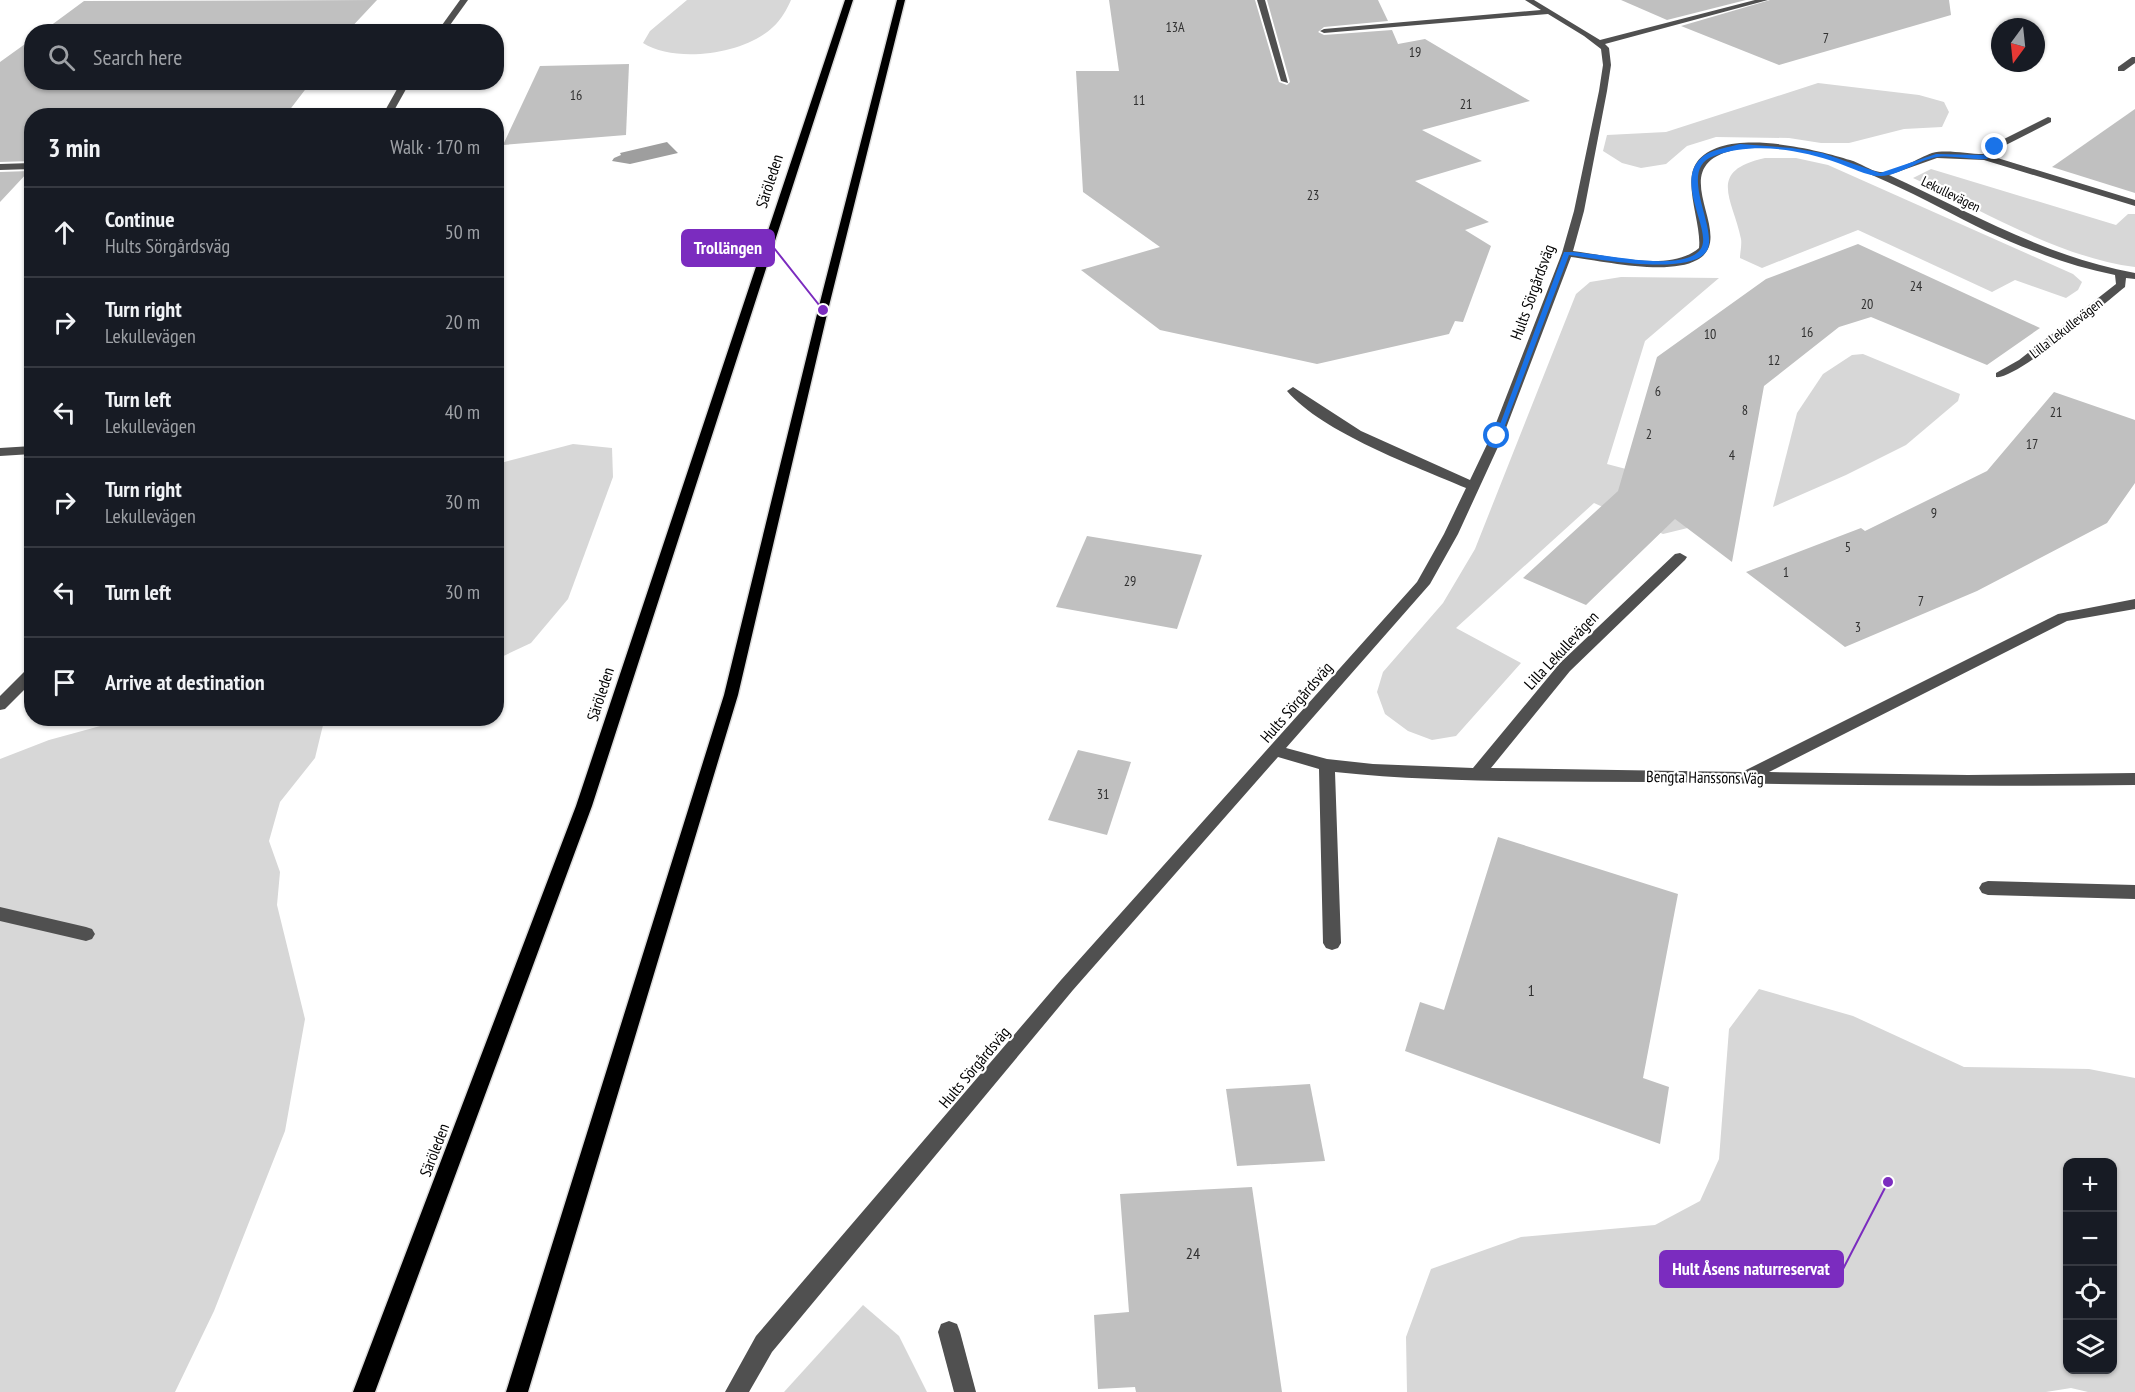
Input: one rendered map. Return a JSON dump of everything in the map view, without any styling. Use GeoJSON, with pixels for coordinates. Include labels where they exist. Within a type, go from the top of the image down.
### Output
{"type":"FeatureCollection","features":[{"type":"Feature","properties":{"kind":"main road","name":"Säröleden"},"geometry":{"type":"LineString","coordinates":[[364,1392],[584,806],[849,0]]}},
{"type":"Feature","properties":{"kind":"main road"},"geometry":{"type":"LineString","coordinates":[[517,1392],[731,695],[822,310],[901,0]]}},
{"type":"Feature","properties":{"kind":"street"},"geometry":{"type":"LineString","coordinates":[[447,24],[464,0]]}},
{"type":"Feature","properties":{"kind":"street"},"geometry":{"type":"LineString","coordinates":[[1261,0],[1285,81]]}},
{"type":"Feature","properties":{"kind":"street"},"geometry":{"type":"LineString","coordinates":[[1529,0],[1599,43],[1764,0]]}},
{"type":"Feature","properties":{"kind":"street"},"geometry":{"type":"LineString","coordinates":[[1324,31],[1548,12]]}},
{"type":"Feature","properties":{"kind":"street","name":"Hults Sörgårdsväg"},"geometry":{"type":"LineString","coordinates":[[736,1392],[764,1344],[1066,985],[1423,584],[1451,534],[1497,436],[1567,253],[1579,211],[1607,65],[1605,48],[1599,43]]}},
{"type":"Feature","properties":{"kind":"street"},"geometry":{"type":"LineString","coordinates":[[2121,69],[2135,60]]}},
{"type":"Feature","properties":{"kind":"street"},"geometry":{"type":"LineString","coordinates":[[391,108],[401,90]]}},
{"type":"Feature","properties":{"kind":"street"},"geometry":{"type":"LineString","coordinates":[[1985,157],[1995,147],[2048,120]]}},
{"type":"Feature","properties":{"kind":"street","name":"Lekullevägen"},"geometry":{"type":"LineString","coordinates":[[1567,253],[1644,262],[1670,262],[1694,258],[1703,251],[1707,242],[1695,193],[1695,178],[1700,164],[1708,156],[1740,146],[1792,149],[1822,155],[1880,175],[2022,243],[2071,261],[2135,276]]}},
{"type":"Feature","properties":{"kind":"street"},"geometry":{"type":"LineString","coordinates":[[1880,175],[1911,166],[1936,155],[1985,157],[2135,202]]}},
{"type":"Feature","properties":{"kind":"street"},"geometry":{"type":"LineString","coordinates":[[0,166],[24,166]]}},
{"type":"Feature","properties":{"kind":"street","name":"Lilla Lekullevägen"},"geometry":{"type":"LineString","coordinates":[[2000,375],[2023,362],[2121,285],[2120,274]]}},
{"type":"Feature","properties":{"kind":"street"},"geometry":{"type":"LineString","coordinates":[[1293,391],[1313,409],[1339,425],[1474,487]]}},
{"type":"Feature","properties":{"kind":"street"},"geometry":{"type":"LineString","coordinates":[[0,452],[24,450]]}},
{"type":"Feature","properties":{"kind":"street","name":"Lilla Lekullevägen"},"geometry":{"type":"LineString","coordinates":[[1476,774],[1565,667],[1680,557]]}},
{"type":"Feature","properties":{"kind":"street"},"geometry":{"type":"LineString","coordinates":[[1746,777],[2063,617],[2135,604]]}},
{"type":"Feature","properties":{"kind":"street"},"geometry":{"type":"LineString","coordinates":[[0,705],[24,681]]}},
{"type":"Feature","properties":{"kind":"street","name":"Bengta Hanssons Väg"},"geometry":{"type":"LineString","coordinates":[[1276,751],[1327,765],[1372,770],[1476,774],[1968,781],[2135,779]]}},
{"type":"Feature","properties":{"kind":"street"},"geometry":{"type":"LineString","coordinates":[[1327,765],[1332,943]]}},
{"type":"Feature","properties":{"kind":"street"},"geometry":{"type":"LineString","coordinates":[[1988,888],[2135,892]]}},
{"type":"Feature","properties":{"kind":"street"},"geometry":{"type":"LineString","coordinates":[[0,914],[86,934]]}},
{"type":"Feature","properties":{"kind":"street"},"geometry":{"type":"LineString","coordinates":[[949,1332],[965,1392]]}},
{"type":"Feature","properties":{"kind":"shaded area"},"geometry":{"type":"Polygon","coordinates":[[[687,0],[791,0],[784,14],[773,27],[746,44],[710,53],[691,54],[673,53],[643,43],[650,31],[687,0]]]}},
{"type":"Feature","properties":{"kind":"shaded area"},"geometry":{"type":"Polygon","coordinates":[[[1818,83],[1919,95],[1944,102],[1949,112],[1942,127],[1904,129],[1849,143],[1821,143],[1789,138],[1716,137],[1687,146],[1666,164],[1641,168],[1622,163],[1603,151],[1607,135],[1666,132],[1818,83]]]}},
{"type":"Feature","properties":{"kind":"shaded area"},"geometry":{"type":"Polygon","coordinates":[[[667,142],[678,153],[630,164],[612,161],[621,155],[620,153],[667,142]]]}},
{"type":"Feature","properties":{"kind":"shaded area"},"geometry":{"type":"Polygon","coordinates":[[[1765,158],[1796,158],[1828,165],[2073,274],[2082,282],[2078,290],[2066,298],[2015,280],[1992,292],[1858,230],[1762,268],[1740,258],[1741,239],[1728,188],[1729,179],[1735,171],[1765,158]]]}},
{"type":"Feature","properties":{"kind":"shaded area"},"geometry":{"type":"Polygon","coordinates":[[[1931,169],[2116,225],[2128,214],[2135,214],[2135,267],[2107,262],[2050,243],[1913,178],[1931,169]]]}},
{"type":"Feature","properties":{"kind":"shaded area"},"geometry":{"type":"Polygon","coordinates":[[[1621,277],[1719,278],[1645,341],[1607,464],[1732,497],[1700,525],[1663,534],[1594,503],[1456,628],[1521,663],[1456,736],[1432,740],[1408,731],[1385,714],[1377,692],[1383,672],[1443,603],[1475,549],[1576,294],[1590,282],[1621,277]]]}},
{"type":"Feature","properties":{"kind":"shaded area"},"geometry":{"type":"Polygon","coordinates":[[[1863,354],[1960,394],[1958,401],[1906,445],[1846,475],[1773,507],[1797,413],[1823,374],[1852,355],[1863,354]]]}},
{"type":"Feature","properties":{"kind":"shaded area"},"geometry":{"type":"Polygon","coordinates":[[[573,444],[612,448],[613,477],[568,599],[531,643],[504,656],[504,462],[573,444]]]}},
{"type":"Feature","properties":{"kind":"shaded area"},"geometry":{"type":"Polygon","coordinates":[[[100,726],[323,726],[315,758],[280,802],[269,841],[280,872],[277,905],[305,1019],[285,1131],[214,1311],[175,1392],[0,1392],[0,759],[49,740],[100,726]]]}},
{"type":"Feature","properties":{"kind":"shaded area"},"geometry":{"type":"Polygon","coordinates":[[[1759,989],[1853,1016],[1964,1067],[2089,1069],[2135,1078],[2135,1392],[2088,1392],[2071,1388],[2046,1392],[1407,1392],[1406,1337],[1431,1269],[1521,1237],[1655,1225],[1700,1201],[1719,1159],[1729,1029],[1759,989]]]}},
{"type":"Feature","properties":{"kind":"shaded area"},"geometry":{"type":"Polygon","coordinates":[[[863,1305],[899,1336],[927,1392],[784,1392],[863,1305]]]}},
{"type":"Feature","properties":{"kind":"building"},"geometry":{"type":"Polygon","coordinates":[[[377,0],[354,24],[53,24],[84,1],[377,0]]]}},
{"type":"Feature","properties":{"kind":"building"},"geometry":{"type":"Polygon","coordinates":[[[1109,0],[1255,0],[1279,82],[1287,85],[1290,82],[1267,0],[1378,0],[1388,21],[1324,27],[1318,32],[1324,35],[1392,30],[1398,44],[1425,39],[1530,101],[1422,130],[1482,161],[1415,181],[1489,222],[1465,230],[1491,246],[1463,322],[1455,321],[1449,334],[1317,364],[1160,330],[1081,270],[1160,247],[1083,192],[1076,71],[1119,71],[1109,0]]]}},
{"type":"Feature","properties":{"kind":"building"},"geometry":{"type":"Polygon","coordinates":[[[1621,0],[1746,0],[1667,20],[1621,0]]]}},
{"type":"Feature","properties":{"kind":"building"},"geometry":{"type":"Polygon","coordinates":[[[1770,0],[1949,0],[1951,15],[1779,65],[1681,26],[1770,0]]]}},
{"type":"Feature","properties":{"kind":"building"},"geometry":{"type":"Polygon","coordinates":[[[24,45],[24,90],[305,90],[291,108],[24,108],[24,161],[0,162],[0,62],[24,45]]]}},
{"type":"Feature","properties":{"kind":"building"},"geometry":{"type":"Polygon","coordinates":[[[629,64],[626,135],[504,145],[540,66],[629,64]]]}},
{"type":"Feature","properties":{"kind":"building"},"geometry":{"type":"Polygon","coordinates":[[[2135,109],[2135,193],[2052,167],[2135,109]]]}},
{"type":"Feature","properties":{"kind":"building"},"geometry":{"type":"Polygon","coordinates":[[[24,171],[24,176],[0,202],[0,172],[24,171]]]}},
{"type":"Feature","properties":{"kind":"building"},"geometry":{"type":"Polygon","coordinates":[[[1858,244],[2040,328],[1987,365],[1871,317],[1839,327],[1764,386],[1732,562],[1675,519],[1586,605],[1523,578],[1618,491],[1657,357],[1766,279],[1858,244]]]}},
{"type":"Feature","properties":{"kind":"building"},"geometry":{"type":"Polygon","coordinates":[[[2054,392],[2135,420],[2135,483],[2107,523],[1977,591],[1845,647],[1746,572],[1861,528],[1865,531],[1987,471],[2054,392]]]}},
{"type":"Feature","properties":{"kind":"building"},"geometry":{"type":"Polygon","coordinates":[[[1087,536],[1202,555],[1177,629],[1056,607],[1087,536]]]}},
{"type":"Feature","properties":{"kind":"building"},"geometry":{"type":"Polygon","coordinates":[[[1078,750],[1131,762],[1107,835],[1048,820],[1078,750]]]}},
{"type":"Feature","properties":{"kind":"building"},"geometry":{"type":"Polygon","coordinates":[[[1498,837],[1678,894],[1643,1078],[1669,1087],[1660,1144],[1405,1051],[1420,1002],[1444,1010],[1498,837]]]}},
{"type":"Feature","properties":{"kind":"building"},"geometry":{"type":"Polygon","coordinates":[[[1310,1084],[1325,1161],[1237,1166],[1226,1089],[1310,1084]]]}},
{"type":"Feature","properties":{"kind":"building"},"geometry":{"type":"Polygon","coordinates":[[[1252,1187],[1282,1392],[1136,1392],[1135,1387],[1098,1389],[1094,1315],[1129,1312],[1120,1194],[1252,1187]]]}},
{"type":"Feature","properties":{"kind":"place","name":"Trollängen"},"geometry":{"type":"Point","coordinates":[823,310]}},
{"type":"Feature","properties":{"kind":"place","name":"Hult Åsens naturreservat"},"geometry":{"type":"Point","coordinates":[1888,1182]}},
{"type":"Feature","properties":{"kind":"route"},"geometry":{"type":"LineString","coordinates":[[1497,436],[1567,253],[1644,262],[1670,262],[1694,258],[1703,251],[1707,242],[1695,193],[1695,178],[1700,164],[1708,156],[1740,146],[1792,149],[1822,155],[1880,175],[1911,166],[1936,155],[1985,157],[1995,147]]}}]}
